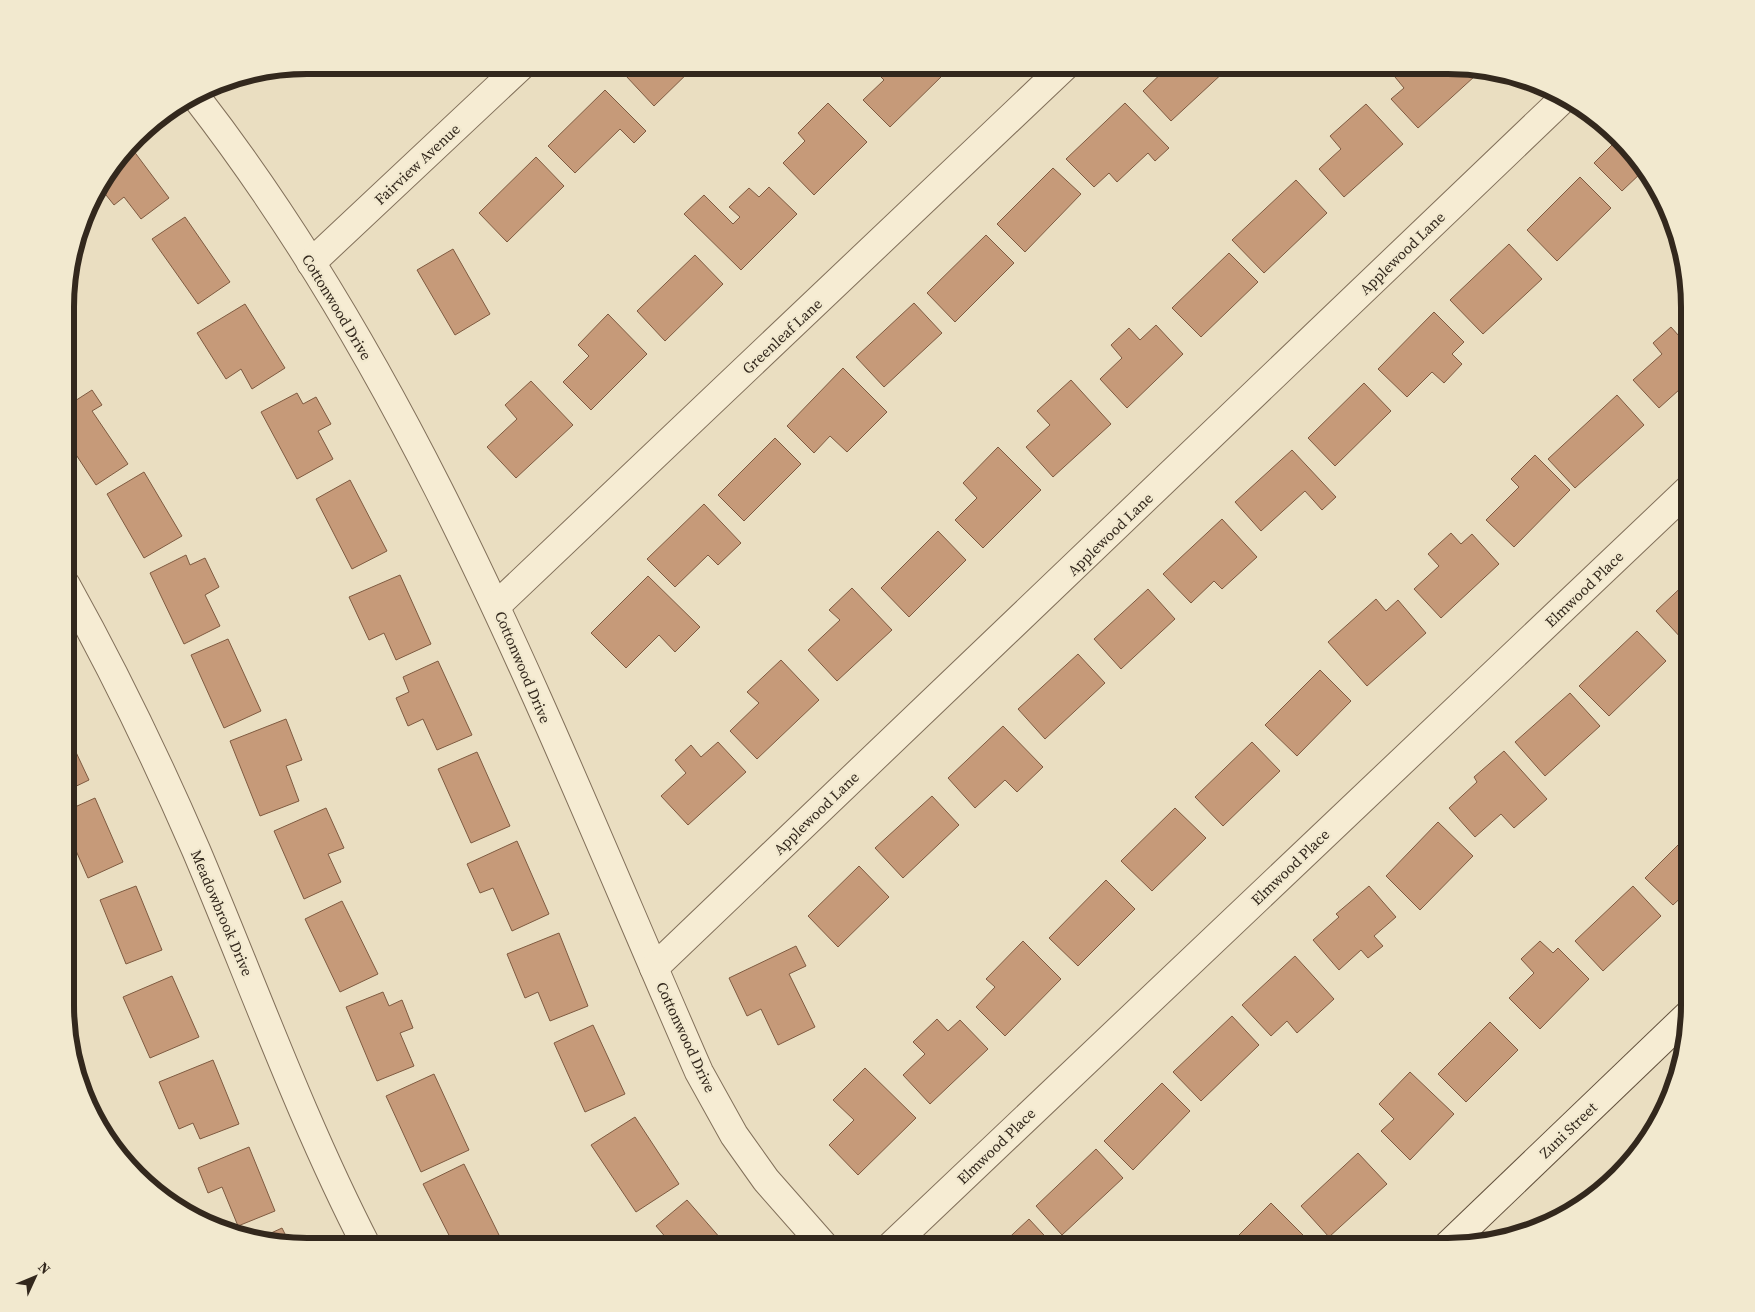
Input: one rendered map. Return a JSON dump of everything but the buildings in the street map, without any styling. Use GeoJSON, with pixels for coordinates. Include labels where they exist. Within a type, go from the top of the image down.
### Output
{"type":"FeatureCollection","features":[{"type":"Feature","properties":{"kind":"street","name":"Fairview Avenue"},"geometry":{"type":"LineString","coordinates":[[311,263],[512,74]]}},
{"type":"Feature","properties":{"kind":"street","name":"Greenleaf Lane"},"geometry":{"type":"LineString","coordinates":[[496,606],[1057,74]]}},
{"type":"Feature","properties":{"kind":"street","name":"Cottonwood Drive"},"geometry":{"type":"LineString","coordinates":[[199,101],[231,142],[311,263],[385,387],[422,455],[496,606],[699,1072],[734,1135],[766,1180],[818,1238]]}},
{"type":"Feature","properties":{"kind":"street","name":"Applewood Lane"},"geometry":{"type":"LineString","coordinates":[[654,968],[1560,102]]}},
{"type":"Feature","properties":{"kind":"street","name":"Elmwood Place"},"geometry":{"type":"LineString","coordinates":[[899,1238],[1681,497]]}},
{"type":"Feature","properties":{"kind":"street","name":"Meadowbrook Drive"},"geometry":{"type":"LineString","coordinates":[[74,600],[94,636],[169,791],[324,1156],[363,1238]]}},
{"type":"Feature","properties":{"kind":"street","name":"Zuni Street"},"geometry":{"type":"LineString","coordinates":[[1455,1238],[1681,1023]]}}]}
